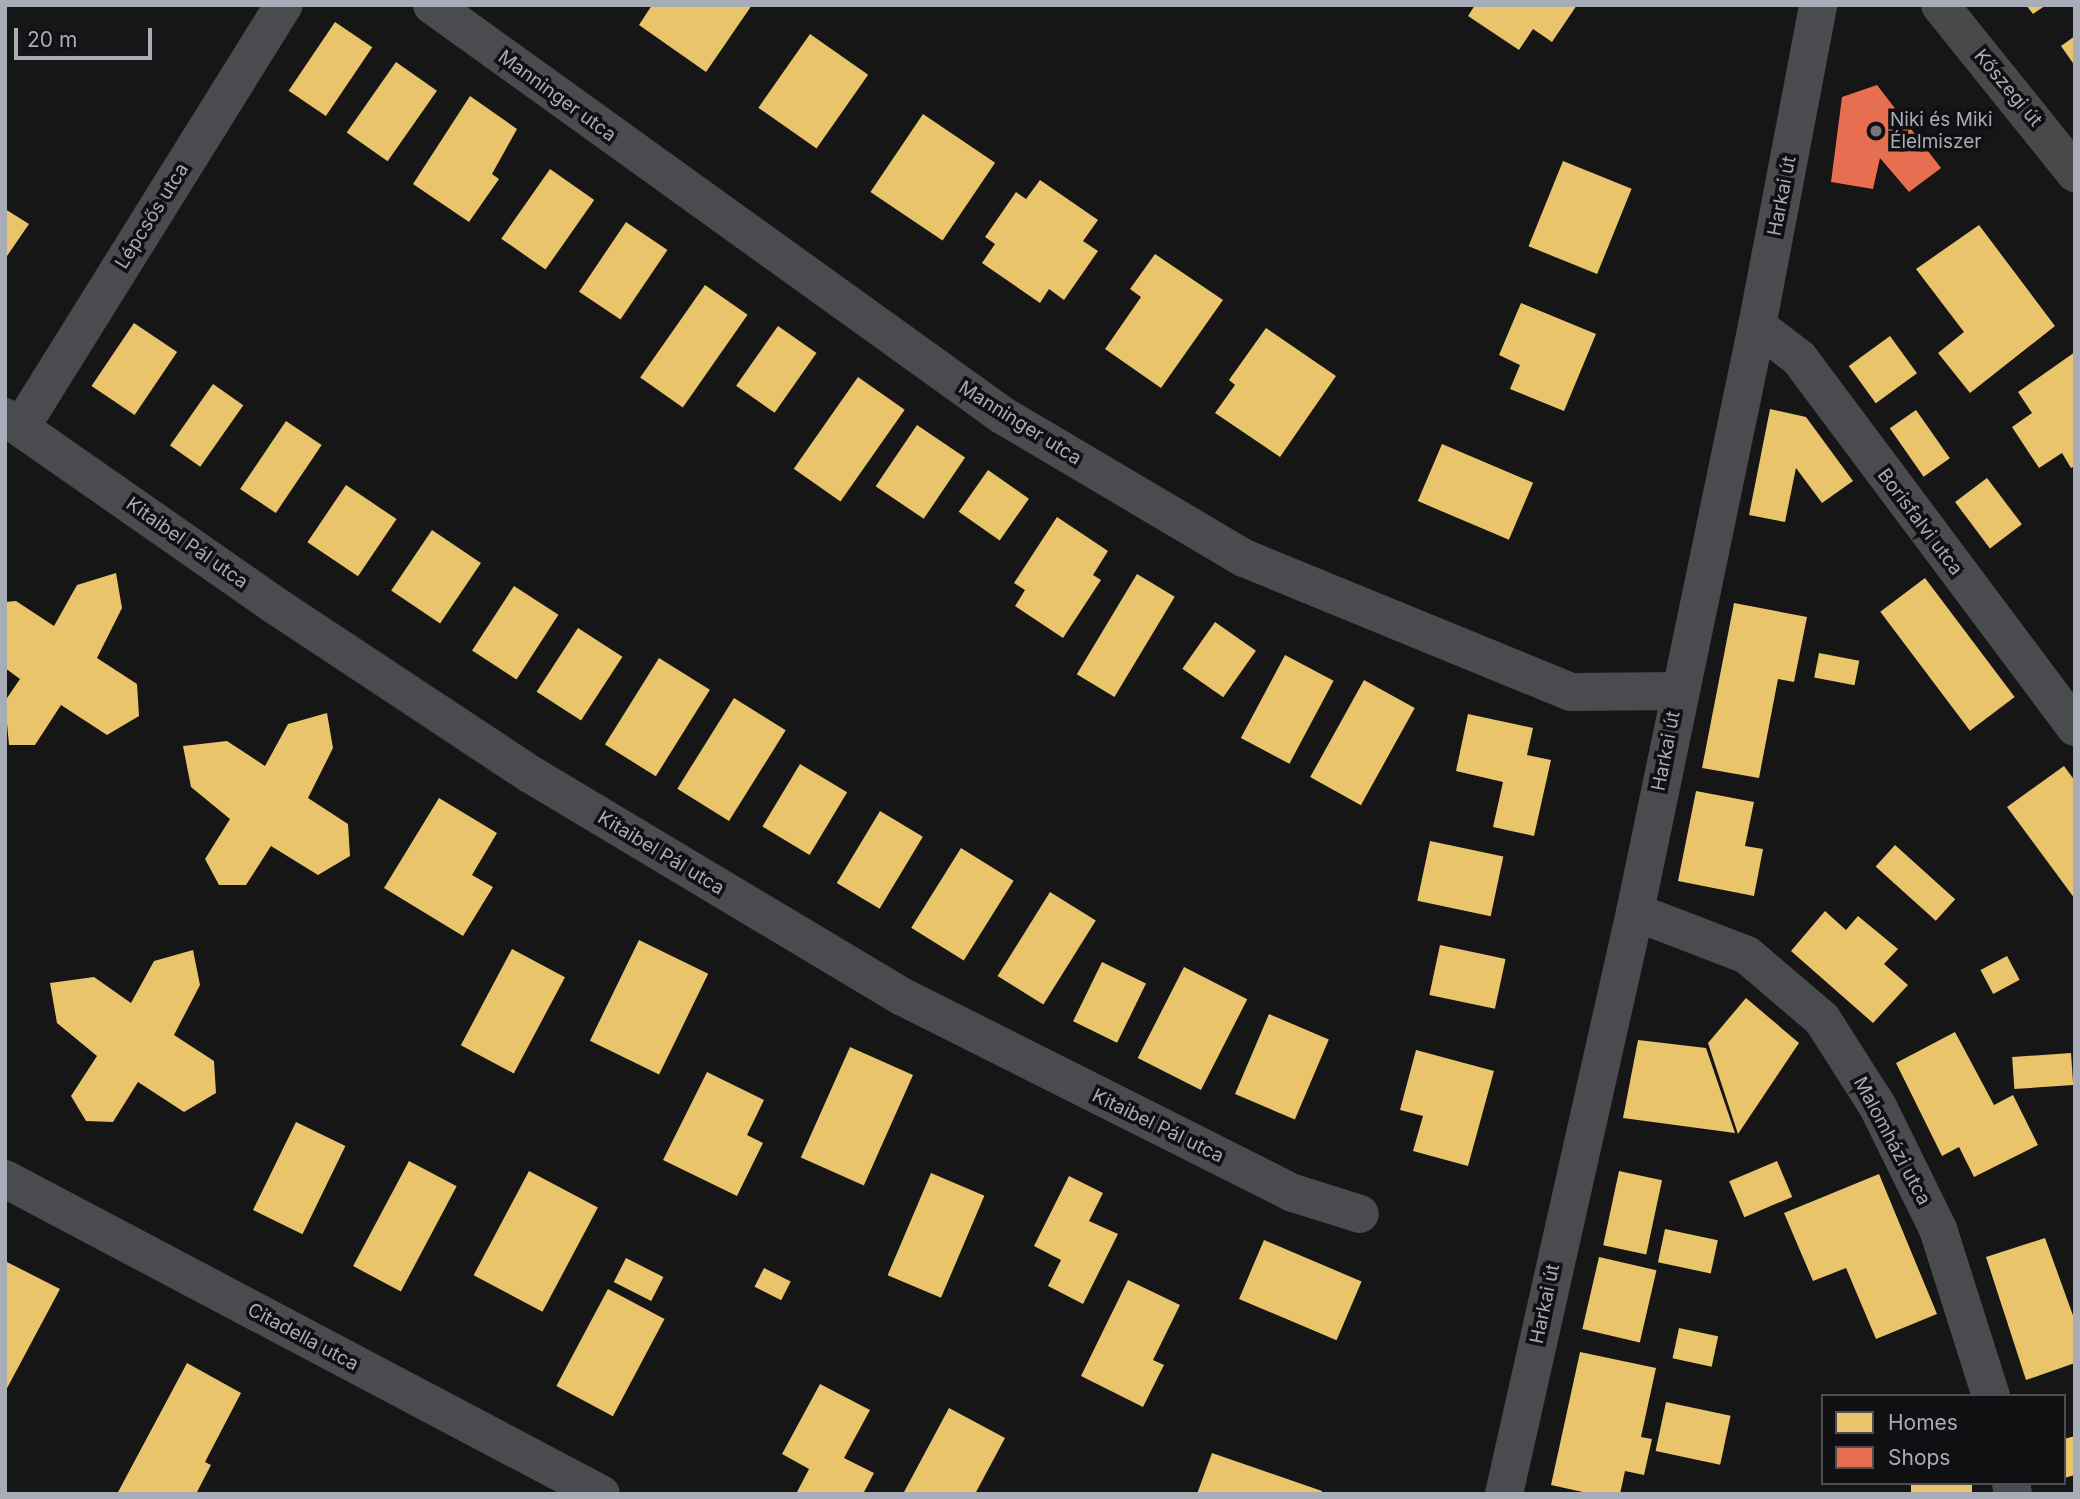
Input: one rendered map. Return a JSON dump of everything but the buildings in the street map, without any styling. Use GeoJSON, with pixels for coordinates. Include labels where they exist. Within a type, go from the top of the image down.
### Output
{"type":"FeatureCollection","features":[{"type":"Feature","properties":{"kind":"main road","name":"Kőszegi út"},"geometry":{"type":"LineString","coordinates":[[1940,5],[2075,173]]}},
{"type":"Feature","properties":{"kind":"street","name":"Lépcsős utca"},"geometry":{"type":"LineString","coordinates":[[13,422],[284,5]]}},
{"type":"Feature","properties":{"kind":"street","name":"Manninger utca"},"geometry":{"type":"LineString","coordinates":[[432,5],[1002,415],[1244,558],[1571,692],[1678,691]]}},
{"type":"Feature","properties":{"kind":"street","name":"Harkai út"},"geometry":{"type":"LineString","coordinates":[[1504,1494],[1635,912],[1678,691],[1757,326],[1818,5]]}},
{"type":"Feature","properties":{"kind":"street","name":"Borisfalvi utca"},"geometry":{"type":"LineString","coordinates":[[1757,326],[1799,358],[2075,727]]}},
{"type":"Feature","properties":{"kind":"street","name":"Kitaibel Pál utca"},"geometry":{"type":"LineString","coordinates":[[13,422],[276,606],[530,774],[903,997],[1293,1193],[1360,1214]]}},
{"type":"Feature","properties":{"kind":"street","name":"Malomházi utca"},"geometry":{"type":"LineString","coordinates":[[1635,912],[1747,955],[1822,1019],[1878,1107],[1938,1229],[1990,1394]]}},
{"type":"Feature","properties":{"kind":"street","name":"Citadella utca"},"geometry":{"type":"LineString","coordinates":[[5,1179],[601,1494]]}},
{"type":"Feature","properties":{"kind":"place","name":"Niki és Miki Élelmiszer"},"geometry":{"type":"Point","coordinates":[1876,131]}}]}
